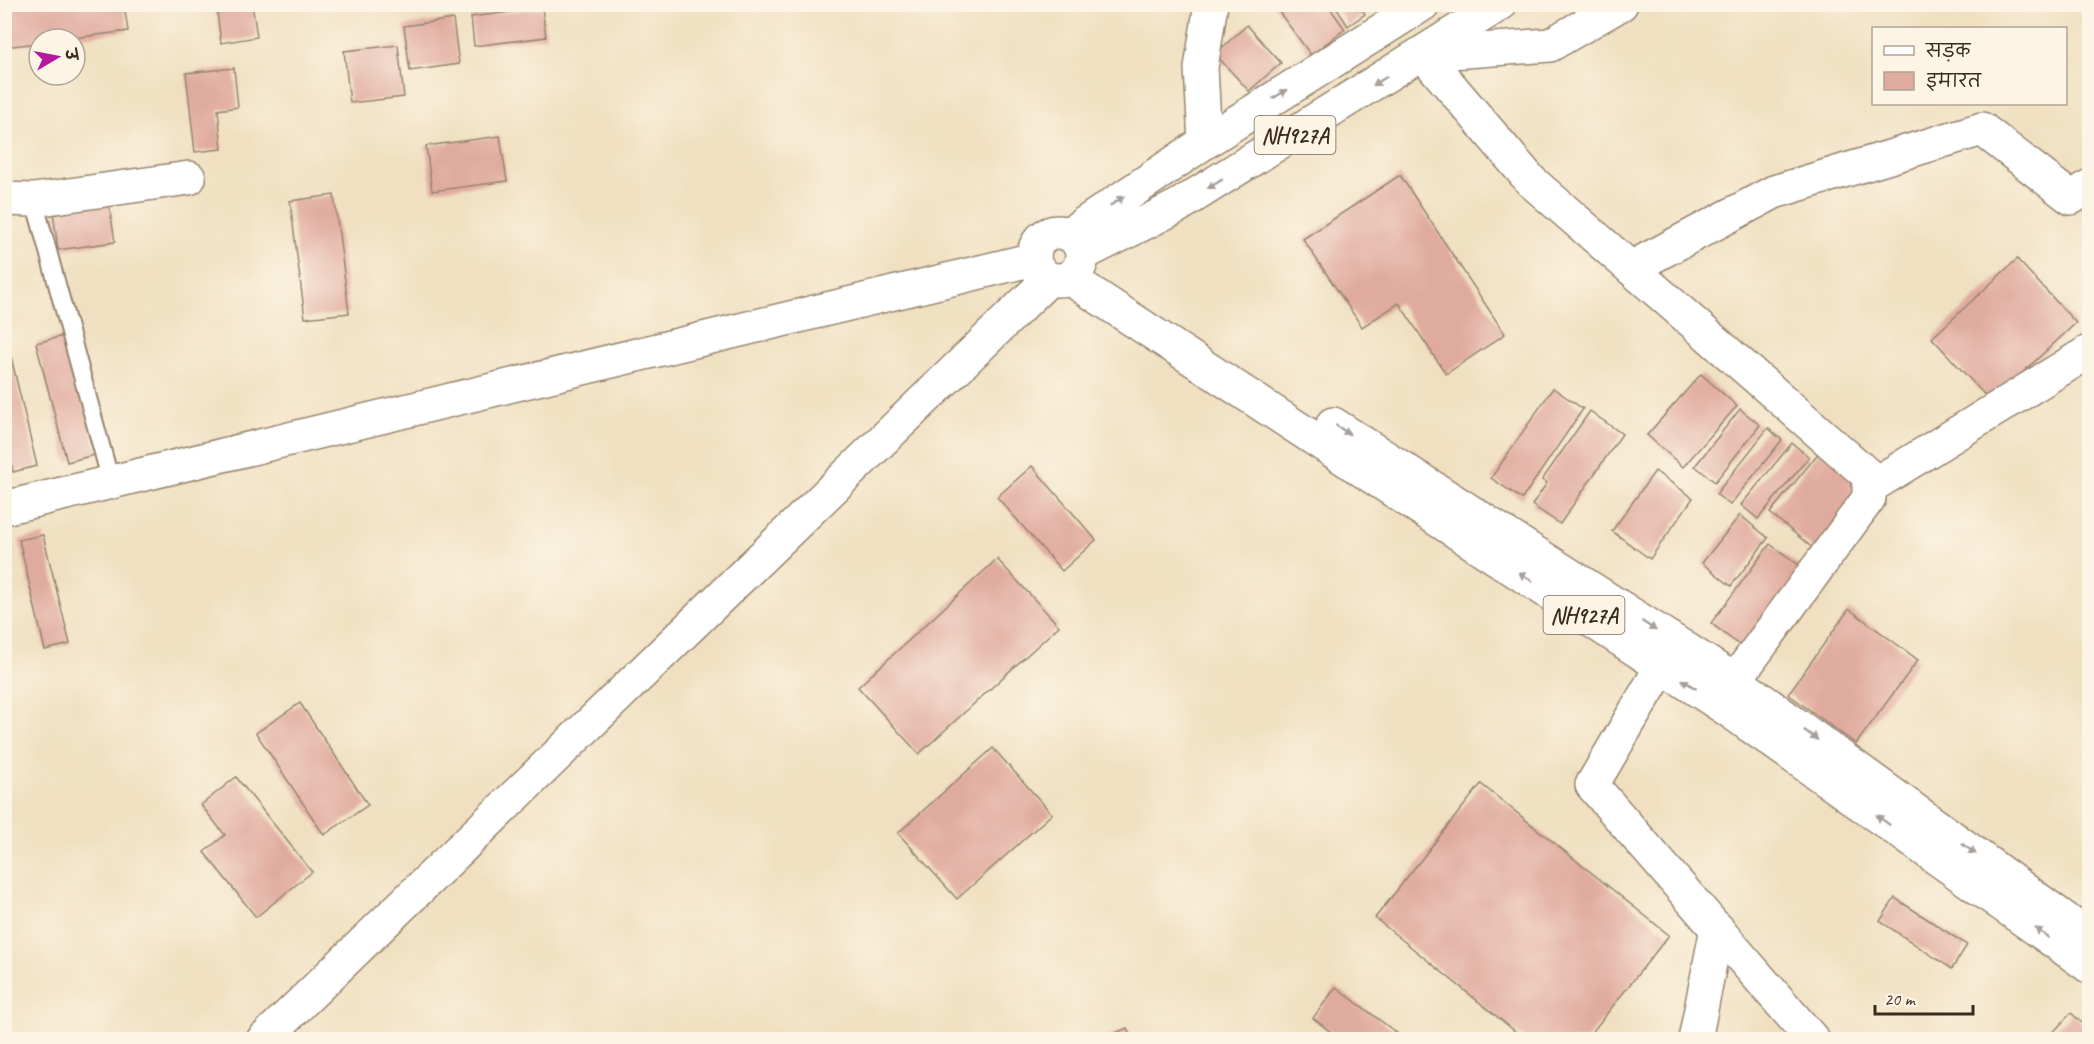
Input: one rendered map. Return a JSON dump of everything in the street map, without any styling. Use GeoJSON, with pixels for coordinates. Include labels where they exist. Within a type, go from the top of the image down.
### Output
{"type":"FeatureCollection","features":[{"type":"Feature","properties":{"kind":"main road"},"geometry":{"type":"LineString","coordinates":[[1205,142],[1201,68],[1211,4]]}},
{"type":"Feature","properties":{"kind":"main road","name":"NH927A"},"geometry":{"type":"LineString","coordinates":[[1064,261],[1178,206],[1500,4]]}},
{"type":"Feature","properties":{"kind":"main road"},"geometry":{"type":"LineString","coordinates":[[1423,54],[1550,45],[1621,4]]}},
{"type":"Feature","properties":{"kind":"main road","name":"NH927A"},"geometry":{"type":"LineString","coordinates":[[1064,261],[1205,142],[1417,8]]}},
{"type":"Feature","properties":{"kind":"main road"},"geometry":{"type":"LineString","coordinates":[[1423,54],[1505,154],[1531,181],[1869,476],[1869,498],[1727,692]]}},
{"type":"Feature","properties":{"kind":"main road"},"geometry":{"type":"LineString","coordinates":[[1631,268],[1774,192],[1982,129],[2071,198],[2090,186]]}},
{"type":"Feature","properties":{"kind":"main road"},"geometry":{"type":"LineString","coordinates":[[19,199],[189,178]]}},
{"type":"Feature","properties":{"kind":"main road"},"geometry":{"type":"LineString","coordinates":[[4,508],[1064,261]]}},
{"type":"Feature","properties":{"kind":"main road"},"geometry":{"type":"LineString","coordinates":[[276,1036],[1064,261]]}},
{"type":"Feature","properties":{"kind":"main road","name":"NH927A"},"geometry":{"type":"LineString","coordinates":[[1064,261],[1662,666],[1727,692],[2090,967]]}},
{"type":"Feature","properties":{"kind":"main road","name":"NH927A"},"geometry":{"type":"LineString","coordinates":[[1064,261],[1727,692],[2090,937]]}},
{"type":"Feature","properties":{"kind":"main road"},"geometry":{"type":"LineString","coordinates":[[1870,487],[2090,351]]}},
{"type":"Feature","properties":{"kind":"main road"},"geometry":{"type":"LineString","coordinates":[[1662,666],[1592,785],[1813,1040]]}},
{"type":"Feature","properties":{"kind":"main road"},"geometry":{"type":"LineString","coordinates":[[1695,1040],[1717,928]]}},
{"type":"Feature","properties":{"kind":"lane"},"geometry":{"type":"LineString","coordinates":[[19,199],[111,482]]}},
{"type":"Feature","properties":{"kind":"building"},"geometry":{"type":"Polygon","coordinates":[[[4,4],[124,4],[128,31],[87,36],[87,27],[27,27],[27,44],[4,47],[4,4]]]}},
{"type":"Feature","properties":{"kind":"building"},"geometry":{"type":"Polygon","coordinates":[[[216,4],[252,4],[257,37],[221,43],[216,4]]]}},
{"type":"Feature","properties":{"kind":"building"},"geometry":{"type":"Polygon","coordinates":[[[405,4],[430,4],[430,6],[406,10],[405,4]]]}},
{"type":"Feature","properties":{"kind":"building"},"geometry":{"type":"Polygon","coordinates":[[[1273,4],[1327,4],[1345,29],[1311,55],[1273,4]]]}},
{"type":"Feature","properties":{"kind":"building"},"geometry":{"type":"Polygon","coordinates":[[[1334,4],[1359,4],[1365,14],[1348,26],[1334,4]]]}},
{"type":"Feature","properties":{"kind":"building"},"geometry":{"type":"Polygon","coordinates":[[[542,8],[546,37],[474,46],[471,17],[542,8]]]}},
{"type":"Feature","properties":{"kind":"building"},"geometry":{"type":"Polygon","coordinates":[[[453,19],[459,64],[410,71],[404,26],[453,19]]]}},
{"type":"Feature","properties":{"kind":"building"},"geometry":{"type":"Polygon","coordinates":[[[1247,25],[1281,63],[1249,91],[1215,54],[1247,25]]]}},
{"type":"Feature","properties":{"kind":"building"},"geometry":{"type":"Polygon","coordinates":[[[398,45],[404,97],[350,103],[344,51],[398,45]]]}},
{"type":"Feature","properties":{"kind":"building"},"geometry":{"type":"Polygon","coordinates":[[[234,68],[238,107],[218,110],[222,149],[195,152],[186,73],[234,68]]]}},
{"type":"Feature","properties":{"kind":"building"},"geometry":{"type":"Polygon","coordinates":[[[500,136],[507,181],[432,191],[426,146],[500,136]]]}},
{"type":"Feature","properties":{"kind":"building"},"geometry":{"type":"Polygon","coordinates":[[[1400,175],[1505,334],[1446,374],[1399,303],[1362,327],[1303,239],[1400,175]]]}},
{"type":"Feature","properties":{"kind":"building"},"geometry":{"type":"Polygon","coordinates":[[[334,195],[349,313],[305,318],[290,201],[334,195]]]}},
{"type":"Feature","properties":{"kind":"building"},"geometry":{"type":"Polygon","coordinates":[[[109,203],[115,242],[58,250],[53,211],[109,203]]]}},
{"type":"Feature","properties":{"kind":"building"},"geometry":{"type":"Polygon","coordinates":[[[2017,259],[2076,323],[1991,402],[1932,338],[2017,259]]]}},
{"type":"Feature","properties":{"kind":"building"},"geometry":{"type":"Polygon","coordinates":[[[67,335],[98,454],[67,462],[36,343],[67,335]]]}},
{"type":"Feature","properties":{"kind":"building"},"geometry":{"type":"Polygon","coordinates":[[[11,357],[37,466],[13,472],[5,437],[5,359],[11,357]]]}},
{"type":"Feature","properties":{"kind":"building"},"geometry":{"type":"Polygon","coordinates":[[[1701,374],[1737,406],[1683,467],[1647,435],[1701,374]]]}},
{"type":"Feature","properties":{"kind":"building"},"geometry":{"type":"Polygon","coordinates":[[[1553,388],[1583,409],[1522,499],[1491,478],[1553,388]]]}},
{"type":"Feature","properties":{"kind":"building"},"geometry":{"type":"Polygon","coordinates":[[[1740,409],[1760,425],[1715,482],[1695,466],[1740,409]]]}},
{"type":"Feature","properties":{"kind":"building"},"geometry":{"type":"Polygon","coordinates":[[[1590,411],[1622,434],[1560,524],[1532,505],[1547,483],[1542,480],[1590,411]]]}},
{"type":"Feature","properties":{"kind":"building"},"geometry":{"type":"Polygon","coordinates":[[[1768,428],[1782,440],[1730,505],[1716,494],[1768,428]]]}},
{"type":"Feature","properties":{"kind":"building"},"geometry":{"type":"Polygon","coordinates":[[[1792,443],[1809,457],[1758,519],[1741,505],[1792,443]]]}},
{"type":"Feature","properties":{"kind":"building"},"geometry":{"type":"Polygon","coordinates":[[[1821,450],[1866,486],[1815,550],[1770,513],[1821,450]]]}},
{"type":"Feature","properties":{"kind":"building"},"geometry":{"type":"Polygon","coordinates":[[[1032,466],[1096,540],[1062,571],[997,497],[1032,466]]]}},
{"type":"Feature","properties":{"kind":"building"},"geometry":{"type":"Polygon","coordinates":[[[1655,471],[1693,498],[1650,559],[1612,531],[1655,471]]]}},
{"type":"Feature","properties":{"kind":"building"},"geometry":{"type":"Polygon","coordinates":[[[1740,515],[1768,538],[1731,586],[1702,563],[1740,515]]]}},
{"type":"Feature","properties":{"kind":"building"},"geometry":{"type":"Polygon","coordinates":[[[43,535],[70,644],[45,650],[19,540],[43,535]]]}},
{"type":"Feature","properties":{"kind":"building"},"geometry":{"type":"Polygon","coordinates":[[[1770,544],[1803,568],[1743,648],[1711,623],[1770,544]]]}},
{"type":"Feature","properties":{"kind":"building"},"geometry":{"type":"Polygon","coordinates":[[[997,559],[1059,626],[919,754],[858,687],[997,559]]]}},
{"type":"Feature","properties":{"kind":"building"},"geometry":{"type":"Polygon","coordinates":[[[1849,609],[1918,660],[1856,744],[1788,694],[1849,609]]]}},
{"type":"Feature","properties":{"kind":"building"},"geometry":{"type":"Polygon","coordinates":[[[300,703],[368,805],[324,835],[256,733],[300,703]]]}},
{"type":"Feature","properties":{"kind":"building"},"geometry":{"type":"Polygon","coordinates":[[[993,748],[1052,814],[957,899],[898,833],[993,748]]]}},
{"type":"Feature","properties":{"kind":"building"},"geometry":{"type":"Polygon","coordinates":[[[236,777],[312,872],[256,917],[204,852],[225,835],[201,805],[236,777]]]}},
{"type":"Feature","properties":{"kind":"building"},"geometry":{"type":"Polygon","coordinates":[[[1481,784],[1669,935],[1586,1040],[1526,1040],[1375,918],[1481,784]]]}},
{"type":"Feature","properties":{"kind":"building"},"geometry":{"type":"Polygon","coordinates":[[[1895,898],[1967,945],[1952,969],[1880,921],[1895,898]]]}},
{"type":"Feature","properties":{"kind":"building"},"geometry":{"type":"Polygon","coordinates":[[[1336,987],[1406,1040],[1341,1040],[1313,1018],[1336,987]]]}},
{"type":"Feature","properties":{"kind":"building"},"geometry":{"type":"Polygon","coordinates":[[[2071,1013],[2090,1030],[2090,1040],[2046,1040],[2071,1013]]]}},
{"type":"Feature","properties":{"kind":"building"},"geometry":{"type":"Polygon","coordinates":[[[1127,1028],[1132,1040],[1100,1040],[1127,1028]]]}}]}
